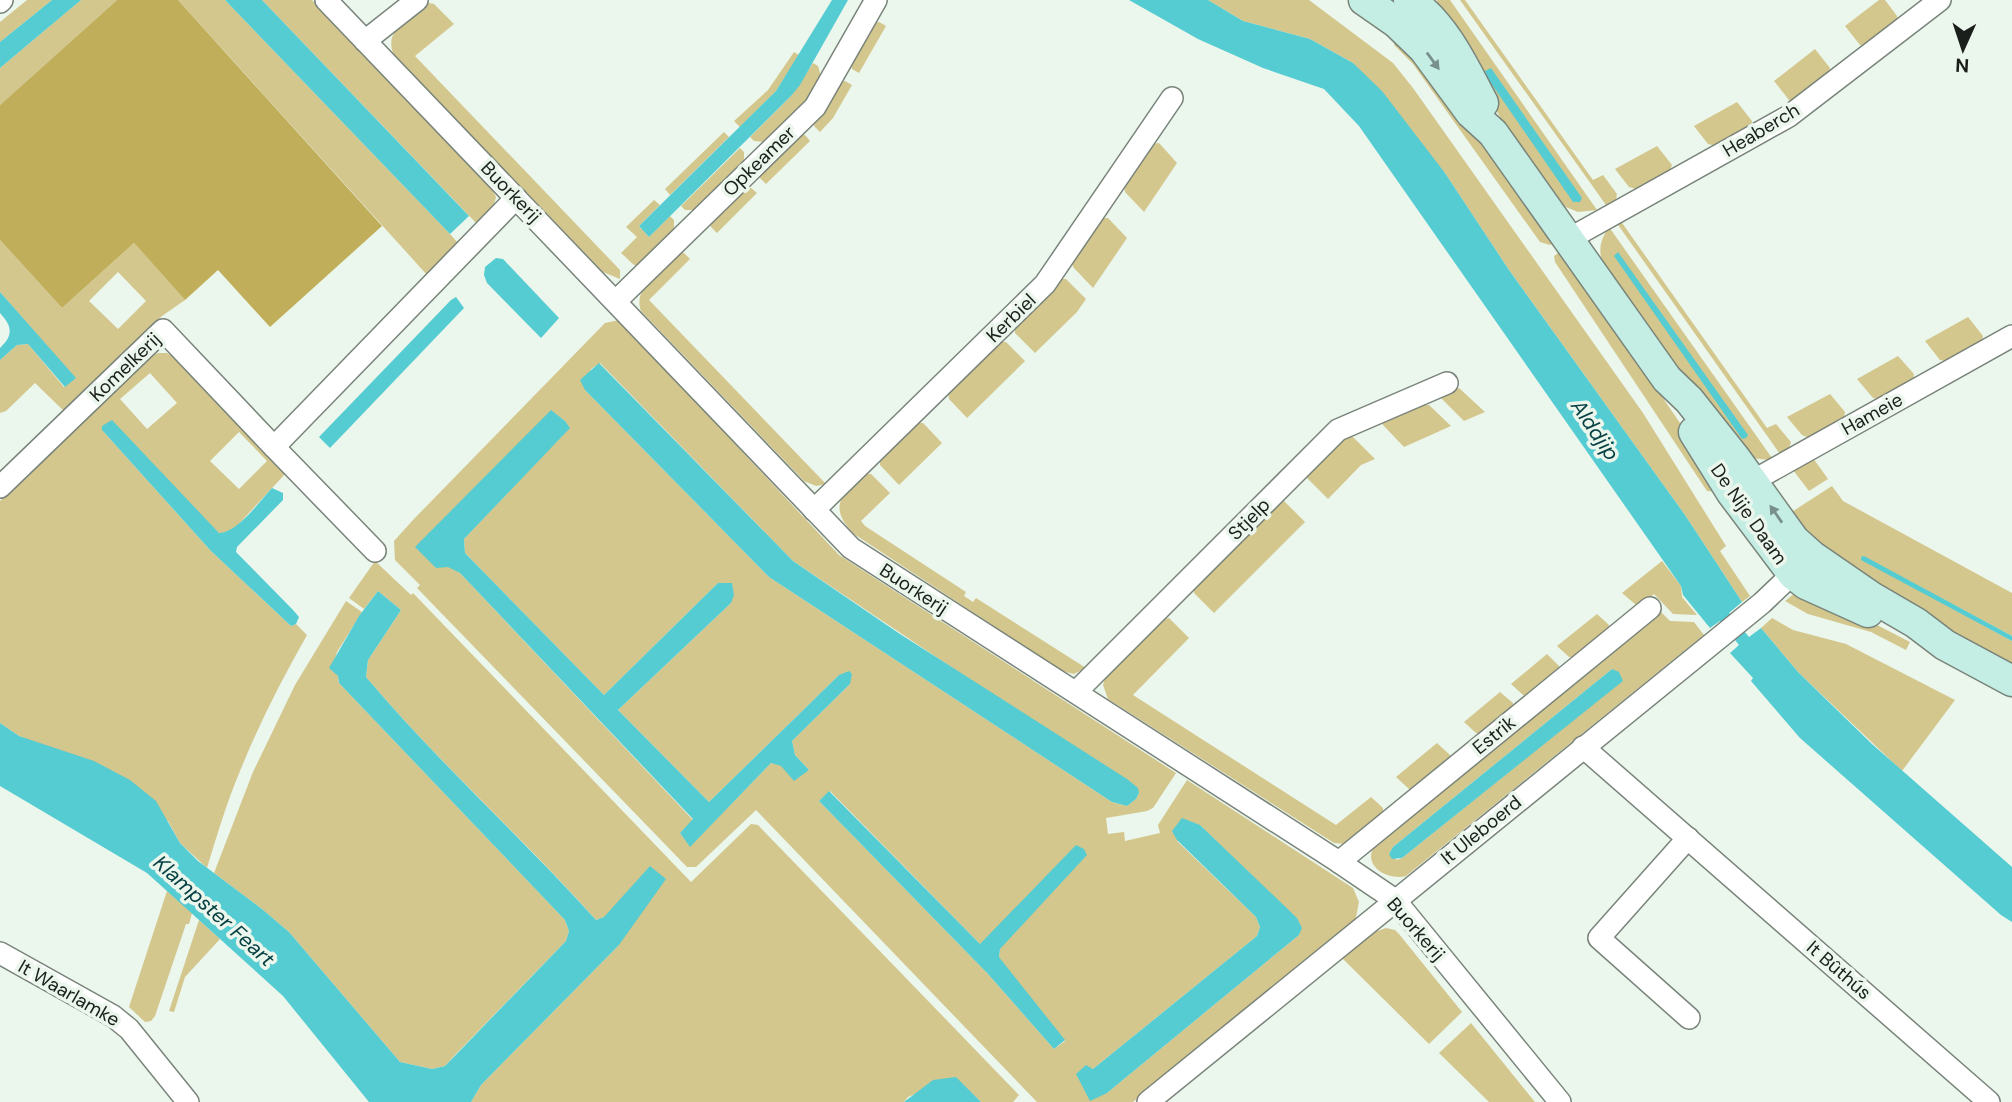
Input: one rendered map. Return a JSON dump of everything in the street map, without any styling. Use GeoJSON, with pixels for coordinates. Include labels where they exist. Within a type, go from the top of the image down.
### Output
{"type":"FeatureCollection","features":[{"type":"Feature","properties":{"kind":"street","name":"Buorkerij"},"geometry":{"type":"LineString","coordinates":[[327,0],[851,548],[1395,900],[1560,1102]]}},
{"type":"Feature","properties":{"kind":"street"},"geometry":{"type":"LineString","coordinates":[[365,41],[417,0]]}},
{"type":"Feature","properties":{"kind":"street","name":"Opkeamer"},"geometry":{"type":"LineString","coordinates":[[616,302],[815,107],[876,0]]}},
{"type":"Feature","properties":{"kind":"street","name":"De Nije Daam"},"geometry":{"type":"LineString","coordinates":[[1364,0],[1408,6],[1423,12],[1452,47],[1485,107],[1493,133],[1667,379],[1676,405],[1803,565],[1806,584],[1910,632],[1945,645],[2012,681]]}},
{"type":"Feature","properties":{"kind":"street","name":"Heaberch"},"geometry":{"type":"LineString","coordinates":[[1569,239],[1789,117],[1940,0]]}},
{"type":"Feature","properties":{"kind":"street","name":"Kerbiel"},"geometry":{"type":"LineString","coordinates":[[814,510],[1045,284],[1172,98]]}},
{"type":"Feature","properties":{"kind":"street"},"geometry":{"type":"LineString","coordinates":[[274,447],[516,198]]}},
{"type":"Feature","properties":{"kind":"street","name":"Komelkerij"},"geometry":{"type":"LineString","coordinates":[[0,487],[163,330],[375,551]]}},
{"type":"Feature","properties":{"kind":"street","name":"Hameie"},"geometry":{"type":"LineString","coordinates":[[1743,487],[2012,336]]}},
{"type":"Feature","properties":{"kind":"street","name":"Stjelp"},"geometry":{"type":"LineString","coordinates":[[1076,692],[1338,430],[1447,383]]}},
{"type":"Feature","properties":{"kind":"street","name":"It Uleboerd"},"geometry":{"type":"LineString","coordinates":[[1147,1102],[1732,626],[1803,565]]}},
{"type":"Feature","properties":{"kind":"street","name":"Estrik"},"geometry":{"type":"LineString","coordinates":[[1339,862],[1650,608]]}},
{"type":"Feature","properties":{"kind":"street","name":"It Bûthús"},"geometry":{"type":"LineString","coordinates":[[1583,747],[1989,1102]]}},
{"type":"Feature","properties":{"kind":"street"},"geometry":{"type":"LineString","coordinates":[[1688,838],[1599,937],[1689,1018]]}},
{"type":"Feature","properties":{"kind":"street","name":"It Waarlamke"},"geometry":{"type":"LineString","coordinates":[[0,953],[113,1016],[129,1029],[188,1102]]}},
{"type":"Feature","properties":{"kind":"shaded area"},"geometry":{"type":"Polygon","coordinates":[[[27,0],[52,0],[0,42],[0,22],[27,0]]]}},
{"type":"Feature","properties":{"kind":"shaded area"},"geometry":{"type":"Polygon","coordinates":[[[81,0],[117,0],[0,105],[0,68],[81,0]]]}},
{"type":"Feature","properties":{"kind":"shaded area"},"geometry":{"type":"Polygon","coordinates":[[[117,0],[178,0],[382,226],[270,327],[218,270],[185,300],[134,243],[62,308],[0,240],[0,105],[117,0]]]}},
{"type":"Feature","properties":{"kind":"shaded area"},"geometry":{"type":"Polygon","coordinates":[[[178,0],[225,0],[450,234],[459,244],[428,276],[178,0]]]}},
{"type":"Feature","properties":{"kind":"shaded area"},"geometry":{"type":"Polygon","coordinates":[[[262,0],[312,0],[490,185],[496,197],[492,211],[478,225],[262,0]]]}},
{"type":"Feature","properties":{"kind":"shaded area"},"geometry":{"type":"Polygon","coordinates":[[[1208,0],[1309,0],[1393,63],[1643,413],[1726,546],[1720,551],[1750,596],[1742,602],[1685,515],[1509,270],[1445,173],[1353,63],[1310,39],[1243,21],[1208,0]]]}},
{"type":"Feature","properties":{"kind":"shaded area"},"geometry":{"type":"Polygon","coordinates":[[[1437,0],[1450,0],[1597,210],[1578,212],[1561,205],[1506,127],[1438,12],[1437,0]]]}},
{"type":"Feature","properties":{"kind":"shaded area"},"geometry":{"type":"Polygon","coordinates":[[[1460,0],[1465,0],[1593,180],[1603,175],[1617,194],[1616,200],[1606,205],[1460,0]]]}},
{"type":"Feature","properties":{"kind":"shaded area"},"geometry":{"type":"Polygon","coordinates":[[[1879,0],[1885,0],[1897,16],[1897,21],[1865,46],[1860,45],[1845,26],[1879,0]]]}},
{"type":"Feature","properties":{"kind":"shaded area"},"geometry":{"type":"Polygon","coordinates":[[[429,3],[434,4],[454,24],[415,56],[620,270],[620,279],[603,272],[394,55],[391,46],[395,31],[429,3]]]}},
{"type":"Feature","properties":{"kind":"shaded area"},"geometry":{"type":"Polygon","coordinates":[[[879,22],[886,26],[859,73],[852,69],[851,64],[874,23],[879,22]]]}},
{"type":"Feature","properties":{"kind":"shaded area"},"geometry":{"type":"Polygon","coordinates":[[[1398,34],[1422,58],[1556,242],[1550,245],[1540,242],[1413,64],[1394,45],[1398,34]]]}},
{"type":"Feature","properties":{"kind":"shaded area"},"geometry":{"type":"Polygon","coordinates":[[[1815,49],[1830,68],[1829,73],[1794,101],[1789,100],[1774,81],[1815,49]]]}},
{"type":"Feature","properties":{"kind":"shaded area"},"geometry":{"type":"Polygon","coordinates":[[[794,52],[799,55],[776,91],[740,127],[734,121],[768,90],[794,52]]]}},
{"type":"Feature","properties":{"kind":"shaded area"},"geometry":{"type":"Polygon","coordinates":[[[813,63],[818,66],[821,76],[808,99],[765,142],[754,141],[750,137],[791,96],[813,63]]]}},
{"type":"Feature","properties":{"kind":"shaded area"},"geometry":{"type":"Polygon","coordinates":[[[845,81],[852,85],[833,118],[820,132],[814,126],[814,120],[840,82],[845,81]]]}},
{"type":"Feature","properties":{"kind":"shaded area"},"geometry":{"type":"Polygon","coordinates":[[[1737,102],[1752,121],[1751,127],[1716,146],[1708,144],[1694,126],[1737,102]]]}},
{"type":"Feature","properties":{"kind":"shaded area"},"geometry":{"type":"Polygon","coordinates":[[[724,132],[729,137],[670,195],[665,189],[724,132]]]}},
{"type":"Feature","properties":{"kind":"shaded area"},"geometry":{"type":"Polygon","coordinates":[[[799,135],[805,135],[810,141],[766,184],[760,178],[760,173],[799,135]]]}},
{"type":"Feature","properties":{"kind":"shaded area"},"geometry":{"type":"Polygon","coordinates":[[[1159,143],[1177,163],[1144,212],[1125,192],[1124,185],[1152,144],[1159,143]]]}},
{"type":"Feature","properties":{"kind":"shaded area"},"geometry":{"type":"Polygon","coordinates":[[[1657,146],[1672,165],[1670,170],[1636,189],[1629,187],[1615,169],[1657,146]]]}},
{"type":"Feature","properties":{"kind":"shaded area"},"geometry":{"type":"Polygon","coordinates":[[[740,148],[744,152],[744,161],[694,210],[685,210],[681,206],[740,148]]]}},
{"type":"Feature","properties":{"kind":"shaded area"},"geometry":{"type":"Polygon","coordinates":[[[746,187],[757,193],[717,233],[710,222],[746,187]]]}},
{"type":"Feature","properties":{"kind":"shaded area"},"geometry":{"type":"Polygon","coordinates":[[[654,200],[660,205],[639,226],[649,237],[670,216],[674,220],[674,230],[638,265],[634,265],[621,253],[637,237],[626,227],[654,200]]]}},
{"type":"Feature","properties":{"kind":"shaded area"},"geometry":{"type":"Polygon","coordinates":[[[1102,218],[1108,218],[1127,238],[1093,288],[1072,263],[1102,218]]]}},
{"type":"Feature","properties":{"kind":"shaded area"},"geometry":{"type":"Polygon","coordinates":[[[1620,220],[1767,428],[1776,424],[1791,442],[1789,448],[1780,454],[1616,222],[1620,220]]]}},
{"type":"Feature","properties":{"kind":"shaded area"},"geometry":{"type":"Polygon","coordinates":[[[1609,227],[1772,458],[1751,458],[1706,411],[1605,267],[1601,246],[1609,227]]]}},
{"type":"Feature","properties":{"kind":"shaded area"},"geometry":{"type":"Polygon","coordinates":[[[0,240],[62,308],[134,243],[185,300],[162,316],[64,411],[35,383],[6,411],[0,413],[0,360],[17,345],[28,344],[64,387],[75,378],[0,292],[0,240]],[[118,272],[89,301],[118,329],[146,301],[118,272]]]}},
{"type":"Feature","properties":{"kind":"shaded area"},"geometry":{"type":"Polygon","coordinates":[[[1562,250],[1680,423],[1721,490],[1719,492],[1707,491],[1555,262],[1554,256],[1562,250]]]}},
{"type":"Feature","properties":{"kind":"shaded area"},"geometry":{"type":"Polygon","coordinates":[[[679,252],[690,259],[649,300],[826,484],[816,486],[804,481],[641,311],[639,302],[645,286],[679,252]]]}},
{"type":"Feature","properties":{"kind":"shaded area"},"geometry":{"type":"Polygon","coordinates":[[[1061,279],[1066,279],[1086,299],[1077,312],[1035,353],[1015,333],[1015,327],[1061,279]]]}},
{"type":"Feature","properties":{"kind":"shaded area"},"geometry":{"type":"Polygon","coordinates":[[[1968,317],[1983,336],[1982,341],[1946,361],[1940,360],[1925,341],[1968,317]]]}},
{"type":"Feature","properties":{"kind":"shaded area"},"geometry":{"type":"Polygon","coordinates":[[[619,320],[839,555],[1176,773],[1153,808],[1106,818],[1108,834],[1124,832],[1125,841],[1160,833],[1158,825],[1187,780],[1353,888],[1359,902],[1355,922],[1133,1102],[1037,1102],[756,810],[696,867],[687,867],[417,588],[420,585],[395,560],[394,541],[605,323],[619,320]],[[600,363],[591,369],[585,390],[769,577],[1112,802],[1127,806],[1136,799],[1139,793],[793,561],[600,363]],[[551,411],[416,547],[460,573],[693,820],[680,833],[690,846],[771,763],[809,770],[795,755],[792,741],[850,684],[839,675],[709,802],[618,710],[731,603],[718,583],[604,695],[465,553],[464,539],[569,428],[565,421],[551,411]],[[830,791],[819,801],[988,974],[1054,1049],[1065,1041],[1002,963],[999,957],[1000,949],[980,944],[830,791]],[[1200,825],[1177,841],[1256,917],[1260,927],[1257,936],[1093,1069],[1088,1068],[1107,1093],[1299,935],[1248,872],[1200,825]]]}},
{"type":"Feature","properties":{"kind":"shaded area"},"geometry":{"type":"Polygon","coordinates":[[[1000,342],[1006,342],[1025,361],[967,418],[949,399],[948,392],[1000,342]]]}},
{"type":"Feature","properties":{"kind":"shaded area"},"geometry":{"type":"Polygon","coordinates":[[[167,353],[177,359],[286,473],[235,528],[219,533],[102,430],[211,551],[291,626],[296,624],[307,635],[247,753],[207,868],[180,843],[168,821],[47,747],[19,736],[0,723],[0,501],[149,357],[167,353]],[[150,373],[120,399],[147,429],[177,403],[150,373]],[[239,432],[210,461],[239,489],[267,461],[239,432]]]}},
{"type":"Feature","properties":{"kind":"shaded area"},"geometry":{"type":"Polygon","coordinates":[[[1898,356],[1914,374],[1913,380],[1877,399],[1873,398],[1857,379],[1898,356]]]}},
{"type":"Feature","properties":{"kind":"shaded area"},"geometry":{"type":"Polygon","coordinates":[[[1459,388],[1485,412],[1464,421],[1441,398],[1459,388]]]}},
{"type":"Feature","properties":{"kind":"shaded area"},"geometry":{"type":"Polygon","coordinates":[[[1830,394],[1845,412],[1844,418],[1809,438],[1802,435],[1787,417],[1830,394]]]}},
{"type":"Feature","properties":{"kind":"shaded area"},"geometry":{"type":"Polygon","coordinates":[[[1419,405],[1429,405],[1451,426],[1404,447],[1383,425],[1383,421],[1419,405]]]}},
{"type":"Feature","properties":{"kind":"shaded area"},"geometry":{"type":"Polygon","coordinates":[[[917,423],[923,423],[942,443],[899,485],[880,465],[880,458],[917,423]]]}},
{"type":"Feature","properties":{"kind":"shaded area"},"geometry":{"type":"Polygon","coordinates":[[[1346,437],[1353,437],[1375,459],[1361,465],[1328,499],[1307,478],[1308,474],[1346,437]]]}},
{"type":"Feature","properties":{"kind":"shaded area"},"geometry":{"type":"Polygon","coordinates":[[[1813,458],[1828,479],[1809,491],[1793,470],[1813,458]]]}},
{"type":"Feature","properties":{"kind":"shaded area"},"geometry":{"type":"Polygon","coordinates":[[[864,473],[871,474],[890,493],[861,521],[865,526],[966,592],[964,596],[973,602],[976,598],[1086,668],[1074,674],[1062,671],[854,534],[841,516],[839,508],[849,488],[864,473]]]}},
{"type":"Feature","properties":{"kind":"shaded area"},"geometry":{"type":"Polygon","coordinates":[[[1832,486],[1843,501],[2012,593],[2012,636],[1864,557],[1860,558],[2012,641],[2012,664],[1917,614],[1843,567],[1787,515],[1832,486]]]}},
{"type":"Feature","properties":{"kind":"shaded area"},"geometry":{"type":"Polygon","coordinates":[[[1281,501],[1305,522],[1214,613],[1194,593],[1194,587],[1281,501]]]}},
{"type":"Feature","properties":{"kind":"shaded area"},"geometry":{"type":"Polygon","coordinates":[[[375,561],[411,595],[413,593],[691,882],[751,824],[758,825],[1019,1095],[1013,1102],[981,1102],[955,1077],[908,1097],[904,1102],[471,1102],[481,1085],[619,945],[604,917],[596,920],[366,677],[368,660],[401,610],[378,591],[364,609],[349,598],[375,561]]]}},
{"type":"Feature","properties":{"kind":"shaded area"},"geometry":{"type":"Polygon","coordinates":[[[1662,561],[1681,586],[1682,597],[1697,615],[1673,614],[1654,594],[1640,605],[1622,593],[1662,561]]]}},
{"type":"Feature","properties":{"kind":"shaded area"},"geometry":{"type":"Polygon","coordinates":[[[1795,593],[1875,624],[1910,642],[1906,650],[1871,632],[1808,614],[1785,601],[1795,593]]]}},
{"type":"Feature","properties":{"kind":"shaded area"},"geometry":{"type":"Polygon","coordinates":[[[346,601],[362,612],[337,652],[335,659],[339,683],[565,920],[569,931],[566,941],[445,1066],[432,1069],[400,1062],[289,932],[214,873],[253,772],[295,685],[346,601]]]}},
{"type":"Feature","properties":{"kind":"shaded area"},"geometry":{"type":"Polygon","coordinates":[[[1661,612],[1670,621],[1694,622],[1704,635],[1406,876],[1391,876],[1378,870],[1371,859],[1375,845],[1661,612]],[[1612,669],[1393,847],[1389,854],[1397,860],[1402,858],[1622,681],[1612,669]]]}},
{"type":"Feature","properties":{"kind":"shaded area"},"geometry":{"type":"Polygon","coordinates":[[[1597,614],[1609,625],[1608,630],[1575,657],[1569,657],[1557,646],[1597,614]]]}},
{"type":"Feature","properties":{"kind":"shaded area"},"geometry":{"type":"Polygon","coordinates":[[[1169,618],[1189,638],[1133,695],[1336,825],[1371,797],[1383,808],[1383,814],[1344,844],[1334,843],[1108,699],[1103,685],[1106,675],[1163,619],[1169,618]]]}},
{"type":"Feature","properties":{"kind":"shaded area"},"geometry":{"type":"Polygon","coordinates":[[[1772,618],[1793,630],[1846,644],[1955,700],[1902,771],[1798,672],[1761,628],[1772,618]]]}},
{"type":"Feature","properties":{"kind":"shaded area"},"geometry":{"type":"Polygon","coordinates":[[[1547,654],[1559,666],[1558,671],[1529,695],[1523,695],[1511,684],[1547,654]]]}},
{"type":"Feature","properties":{"kind":"shaded area"},"geometry":{"type":"Polygon","coordinates":[[[1500,692],[1513,703],[1512,708],[1482,733],[1476,733],[1464,722],[1500,692]]]}},
{"type":"Feature","properties":{"kind":"shaded area"},"geometry":{"type":"Polygon","coordinates":[[[1437,743],[1450,755],[1449,760],[1414,788],[1409,789],[1396,777],[1437,743]]]}},
{"type":"Feature","properties":{"kind":"shaded area"},"geometry":{"type":"Polygon","coordinates":[[[167,891],[192,913],[155,1016],[151,1021],[145,1022],[129,1007],[167,891]]]}},
{"type":"Feature","properties":{"kind":"shaded area"},"geometry":{"type":"Polygon","coordinates":[[[199,920],[220,939],[185,977],[174,1012],[169,1011],[199,920]]]}},
{"type":"Feature","properties":{"kind":"shaded area"},"geometry":{"type":"Polygon","coordinates":[[[1386,928],[1399,934],[1462,1012],[1429,1044],[1341,957],[1369,934],[1386,928]]]}},
{"type":"Feature","properties":{"kind":"shaded area"},"geometry":{"type":"Polygon","coordinates":[[[1471,1023],[1535,1102],[1489,1102],[1439,1053],[1471,1023]]]}},
{"type":"Feature","properties":{"kind":"water"},"geometry":{"type":"Polygon","coordinates":[[[52,0],[81,0],[0,68],[0,42],[52,0]]]}},
{"type":"Feature","properties":{"kind":"water"},"geometry":{"type":"Polygon","coordinates":[[[225,0],[262,0],[469,216],[450,234],[225,0]]]}},
{"type":"Feature","properties":{"kind":"water"},"geometry":{"type":"Polygon","coordinates":[[[832,0],[848,0],[800,85],[649,237],[639,226],[776,91],[832,0]]]}},
{"type":"Feature","properties":{"kind":"water","name":"Alddjip"},"geometry":{"type":"Polygon","coordinates":[[[1129,0],[1208,0],[1243,21],[1310,39],[1353,63],[1382,91],[1445,173],[1509,270],[1685,515],[1742,602],[1729,613],[1749,637],[1761,628],[1798,672],[1872,744],[2012,867],[2012,922],[1800,738],[1751,681],[1753,678],[1730,653],[1739,645],[1720,621],[1710,628],[1683,595],[1681,586],[1359,126],[1324,89],[1263,68],[1198,39],[1129,0]]]}},
{"type":"Feature","properties":{"kind":"water"},"geometry":{"type":"Polygon","coordinates":[[[1491,68],[1582,198],[1580,202],[1573,202],[1486,76],[1485,71],[1491,68]]]}},
{"type":"Feature","properties":{"kind":"water"},"geometry":{"type":"Polygon","coordinates":[[[1618,252],[1748,435],[1746,438],[1742,439],[1614,256],[1618,252]]]}},
{"type":"Feature","properties":{"kind":"water"},"geometry":{"type":"Polygon","coordinates":[[[496,258],[503,259],[559,318],[541,338],[487,283],[485,267],[496,258]]]}},
{"type":"Feature","properties":{"kind":"water"},"geometry":{"type":"Polygon","coordinates":[[[0,292],[76,378],[65,387],[28,344],[17,345],[0,360],[0,348],[8,339],[10,330],[0,313],[0,292]]]}},
{"type":"Feature","properties":{"kind":"water"},"geometry":{"type":"Polygon","coordinates":[[[456,297],[464,308],[330,448],[319,437],[456,297]]]}},
{"type":"Feature","properties":{"kind":"water"},"geometry":{"type":"Polygon","coordinates":[[[599,363],[793,561],[900,634],[1127,779],[1138,788],[1136,799],[1127,806],[1112,802],[769,577],[585,390],[580,380],[599,363]]]}},
{"type":"Feature","properties":{"kind":"water"},"geometry":{"type":"Polygon","coordinates":[[[551,410],[570,428],[464,539],[465,553],[604,695],[718,583],[732,583],[734,595],[731,603],[618,710],[709,802],[839,675],[849,671],[852,674],[850,684],[792,741],[795,755],[809,770],[794,781],[781,766],[771,763],[690,847],[680,833],[693,819],[460,573],[448,567],[436,568],[415,547],[551,410]]]}},
{"type":"Feature","properties":{"kind":"water"},"geometry":{"type":"Polygon","coordinates":[[[112,420],[219,533],[233,528],[272,488],[283,493],[283,500],[237,547],[236,552],[299,617],[296,624],[291,626],[211,551],[102,430],[102,426],[112,420]]]}},
{"type":"Feature","properties":{"kind":"water"},"geometry":{"type":"Polygon","coordinates":[[[1864,556],[2012,636],[2012,641],[1861,560],[1864,556]]]}},
{"type":"Feature","properties":{"kind":"water","name":"Klampster Feart"},"geometry":{"type":"Polygon","coordinates":[[[378,591],[401,610],[368,660],[366,677],[596,920],[604,917],[650,866],[666,879],[619,945],[481,1085],[471,1102],[369,1102],[283,996],[147,873],[0,786],[0,723],[19,736],[94,761],[130,780],[156,801],[180,843],[198,861],[289,932],[400,1062],[432,1069],[445,1066],[566,941],[569,931],[565,920],[339,683],[338,676],[329,668],[359,616],[378,591]]]}},
{"type":"Feature","properties":{"kind":"water"},"geometry":{"type":"Polygon","coordinates":[[[1612,669],[1619,672],[1623,681],[1402,858],[1392,859],[1389,854],[1393,847],[1612,669]]]}},
{"type":"Feature","properties":{"kind":"water"},"geometry":{"type":"Polygon","coordinates":[[[829,791],[980,944],[1076,845],[1084,849],[1087,855],[1000,949],[999,957],[1065,1040],[1054,1049],[988,974],[819,801],[829,791]]]}},
{"type":"Feature","properties":{"kind":"water"},"geometry":{"type":"Polygon","coordinates":[[[1182,818],[1200,825],[1297,918],[1302,928],[1299,935],[1107,1093],[1090,1101],[1076,1074],[1086,1065],[1093,1069],[1257,936],[1260,927],[1256,917],[1177,840],[1172,831],[1182,818]]]}},
{"type":"Feature","properties":{"kind":"water"},"geometry":{"type":"Polygon","coordinates":[[[956,1077],[981,1102],[904,1102],[933,1080],[956,1077]]]}}]}
